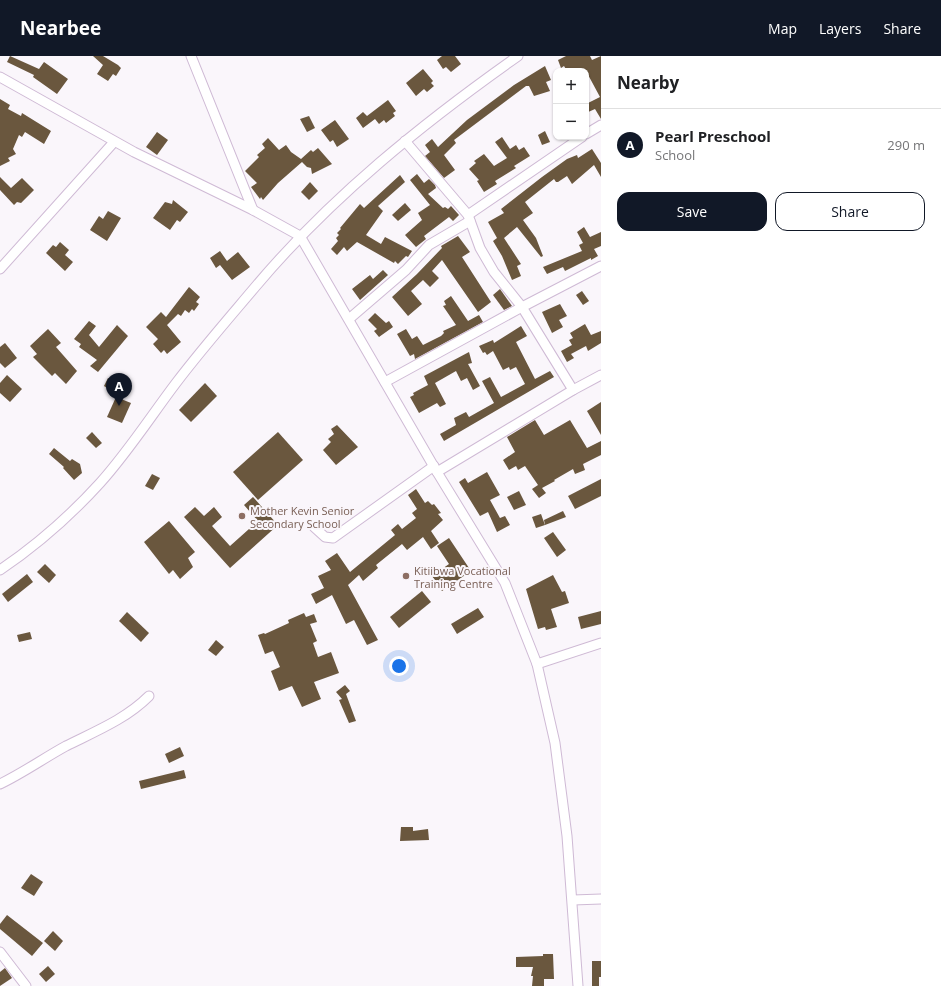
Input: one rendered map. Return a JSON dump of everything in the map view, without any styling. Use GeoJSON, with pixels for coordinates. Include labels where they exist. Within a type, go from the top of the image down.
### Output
{"type":"FeatureCollection","features":[{"type":"Feature","properties":{"kind":"street"},"geometry":{"type":"LineString","coordinates":[[191,56],[253,210]]}},
{"type":"Feature","properties":{"kind":"street"},"geometry":{"type":"LineString","coordinates":[[0,570],[46,536],[101,482],[186,370],[300,236],[405,141],[435,116],[518,56]]}},
{"type":"Feature","properties":{"kind":"street"},"geometry":{"type":"LineString","coordinates":[[0,77],[114,142],[253,210],[300,236],[436,469],[505,583],[537,664],[555,743],[568,836],[578,986]]}},
{"type":"Feature","properties":{"kind":"street"},"geometry":{"type":"LineString","coordinates":[[589,132],[601,125]]}},
{"type":"Feature","properties":{"kind":"street"},"geometry":{"type":"LineString","coordinates":[[349,319],[406,270],[429,245],[578,140]]}},
{"type":"Feature","properties":{"kind":"street"},"geometry":{"type":"LineString","coordinates":[[405,141],[469,218],[480,248],[494,272],[522,307],[573,390]]}},
{"type":"Feature","properties":{"kind":"street"},"geometry":{"type":"LineString","coordinates":[[0,270],[114,142]]}},
{"type":"Feature","properties":{"kind":"street"},"geometry":{"type":"LineString","coordinates":[[385,382],[522,307],[601,266]]}},
{"type":"Feature","properties":{"kind":"street"},"geometry":{"type":"LineString","coordinates":[[314,527],[325,537],[333,538],[436,469],[601,375]]}},
{"type":"Feature","properties":{"kind":"street"},"geometry":{"type":"LineString","coordinates":[[537,664],[601,643]]}},
{"type":"Feature","properties":{"kind":"street"},"geometry":{"type":"LineString","coordinates":[[0,784],[66,746],[104,728],[137,708],[149,696]]}},
{"type":"Feature","properties":{"kind":"street"},"geometry":{"type":"LineString","coordinates":[[573,900],[601,899]]}},
{"type":"Feature","properties":{"kind":"street"},"geometry":{"type":"LineString","coordinates":[[0,952],[26,986]]}},
{"type":"Feature","properties":{"kind":"building"},"geometry":{"type":"Polygon","coordinates":[[[10,56],[39,69],[44,62],[68,79],[57,94],[33,77],[34,75],[7,62],[10,56]]]}},
{"type":"Feature","properties":{"kind":"building"},"geometry":{"type":"Polygon","coordinates":[[[93,56],[103,56],[118,65],[121,68],[116,76],[113,74],[108,81],[97,74],[103,65],[93,56]]]}},
{"type":"Feature","properties":{"kind":"building"},"geometry":{"type":"Polygon","coordinates":[[[442,56],[455,56],[461,64],[451,72],[446,67],[443,69],[437,60],[442,56]]]}},
{"type":"Feature","properties":{"kind":"building"},"geometry":{"type":"Polygon","coordinates":[[[566,56],[590,56],[592,60],[601,56],[601,119],[595,109],[589,112],[589,102],[600,97],[589,77],[589,68],[565,68],[564,66],[561,68],[558,60],[566,56]]]}},
{"type":"Feature","properties":{"kind":"building"},"geometry":{"type":"Polygon","coordinates":[[[545,66],[551,80],[546,82],[550,91],[534,96],[529,86],[526,86],[454,140],[456,143],[444,155],[455,170],[444,178],[425,156],[430,152],[425,145],[432,139],[438,147],[467,120],[514,85],[545,66]]]}},
{"type":"Feature","properties":{"kind":"building"},"geometry":{"type":"Polygon","coordinates":[[[423,69],[433,81],[431,83],[434,86],[427,92],[424,89],[416,96],[406,83],[423,69]]]}},
{"type":"Feature","properties":{"kind":"building"},"geometry":{"type":"Polygon","coordinates":[[[0,99],[10,105],[8,109],[21,116],[22,113],[51,131],[44,144],[25,132],[22,137],[19,135],[13,149],[16,154],[8,158],[10,161],[0,166],[0,99]]]}},
{"type":"Feature","properties":{"kind":"building"},"geometry":{"type":"Polygon","coordinates":[[[388,100],[396,111],[393,113],[395,116],[386,123],[384,120],[379,124],[375,119],[363,128],[356,118],[363,112],[367,116],[388,100]]]}},
{"type":"Feature","properties":{"kind":"building"},"geometry":{"type":"Polygon","coordinates":[[[309,116],[315,128],[307,132],[300,119],[309,116]]]}},
{"type":"Feature","properties":{"kind":"building"},"geometry":{"type":"Polygon","coordinates":[[[335,120],[349,139],[337,147],[333,140],[330,142],[321,130],[335,120]]]}},
{"type":"Feature","properties":{"kind":"building"},"geometry":{"type":"Polygon","coordinates":[[[545,131],[550,142],[542,145],[538,135],[545,131]]]}},
{"type":"Feature","properties":{"kind":"building"},"geometry":{"type":"Polygon","coordinates":[[[157,132],[168,140],[157,155],[146,147],[157,132]]]}},
{"type":"Feature","properties":{"kind":"building"},"geometry":{"type":"Polygon","coordinates":[[[502,137],[510,149],[516,145],[519,150],[524,147],[530,156],[514,166],[516,168],[495,181],[497,184],[484,192],[477,181],[479,180],[469,169],[476,163],[474,161],[484,154],[494,166],[507,158],[495,142],[502,137]]]}},
{"type":"Feature","properties":{"kind":"building"},"geometry":{"type":"Polygon","coordinates":[[[268,138],[279,150],[286,145],[291,152],[301,159],[311,150],[313,152],[318,148],[332,164],[312,174],[311,168],[307,167],[302,162],[278,183],[263,200],[261,197],[260,199],[251,187],[257,183],[245,171],[259,157],[257,155],[265,148],[262,144],[268,138]]]}},
{"type":"Feature","properties":{"kind":"building"},"geometry":{"type":"Polygon","coordinates":[[[592,149],[601,163],[601,177],[594,165],[572,184],[567,176],[558,182],[554,179],[525,202],[533,213],[523,220],[536,238],[543,256],[541,257],[517,227],[504,238],[521,264],[517,266],[521,276],[512,280],[502,256],[493,241],[497,238],[488,222],[504,213],[501,209],[567,159],[577,155],[578,158],[592,149]]]}},
{"type":"Feature","properties":{"kind":"building"},"geometry":{"type":"Polygon","coordinates":[[[417,174],[424,183],[429,179],[435,185],[436,188],[428,194],[443,208],[445,207],[448,209],[451,206],[459,215],[453,221],[449,217],[424,236],[426,239],[416,247],[405,235],[422,220],[418,213],[430,205],[410,180],[417,174]]]}},
{"type":"Feature","properties":{"kind":"building"},"geometry":{"type":"Polygon","coordinates":[[[400,175],[405,182],[378,206],[383,211],[366,235],[381,244],[385,237],[412,251],[408,257],[406,256],[398,264],[395,261],[394,263],[357,242],[347,251],[344,247],[337,255],[331,249],[338,241],[336,238],[339,235],[337,233],[341,229],[340,228],[360,204],[364,208],[400,175]]]}},
{"type":"Feature","properties":{"kind":"building"},"geometry":{"type":"Polygon","coordinates":[[[0,177],[11,188],[22,178],[34,190],[21,203],[17,202],[14,205],[0,190],[0,177]]]}},
{"type":"Feature","properties":{"kind":"building"},"geometry":{"type":"Polygon","coordinates":[[[310,182],[318,191],[309,200],[301,192],[310,182]]]}},
{"type":"Feature","properties":{"kind":"building"},"geometry":{"type":"Polygon","coordinates":[[[173,200],[188,212],[180,222],[177,220],[170,230],[153,218],[165,202],[172,204],[173,200]]]}},
{"type":"Feature","properties":{"kind":"building"},"geometry":{"type":"Polygon","coordinates":[[[405,203],[411,210],[398,221],[392,215],[405,203]]]}},
{"type":"Feature","properties":{"kind":"building"},"geometry":{"type":"Polygon","coordinates":[[[108,211],[121,218],[107,241],[90,230],[99,216],[103,219],[108,211]]]}},
{"type":"Feature","properties":{"kind":"building"},"geometry":{"type":"Polygon","coordinates":[[[584,227],[590,237],[601,232],[601,246],[594,249],[598,256],[565,271],[563,267],[547,274],[543,267],[582,251],[579,245],[583,243],[577,232],[584,227]]]}},
{"type":"Feature","properties":{"kind":"building"},"geometry":{"type":"Polygon","coordinates":[[[458,236],[470,252],[462,257],[491,302],[478,312],[442,260],[432,271],[439,278],[430,287],[423,280],[411,291],[422,304],[408,316],[392,297],[442,248],[441,246],[458,236]]]}},
{"type":"Feature","properties":{"kind":"building"},"geometry":{"type":"Polygon","coordinates":[[[60,242],[69,250],[65,255],[73,262],[65,271],[46,253],[53,245],[56,247],[60,242]]]}},
{"type":"Feature","properties":{"kind":"building"},"geometry":{"type":"Polygon","coordinates":[[[220,251],[227,261],[238,252],[250,267],[232,280],[220,265],[216,268],[210,258],[220,251]]]}},
{"type":"Feature","properties":{"kind":"building"},"geometry":{"type":"Polygon","coordinates":[[[383,270],[388,275],[360,300],[352,289],[370,275],[373,279],[383,270]]]}},
{"type":"Feature","properties":{"kind":"building"},"geometry":{"type":"Polygon","coordinates":[[[189,287],[200,297],[196,302],[199,304],[194,311],[192,309],[189,313],[185,310],[181,316],[178,314],[167,325],[181,342],[167,354],[164,350],[161,353],[153,344],[158,339],[146,327],[161,312],[166,317],[189,287]]]}},
{"type":"Feature","properties":{"kind":"building"},"geometry":{"type":"Polygon","coordinates":[[[500,289],[512,306],[504,310],[493,295],[500,289]]]}},
{"type":"Feature","properties":{"kind":"building"},"geometry":{"type":"Polygon","coordinates":[[[582,291],[589,301],[583,305],[576,295],[582,291]]]}},
{"type":"Feature","properties":{"kind":"building"},"geometry":{"type":"Polygon","coordinates":[[[451,296],[468,321],[479,315],[483,322],[415,359],[414,354],[410,356],[397,334],[406,329],[412,339],[417,336],[423,345],[441,336],[444,333],[443,331],[456,325],[443,306],[446,305],[444,301],[451,296]]]}},
{"type":"Feature","properties":{"kind":"building"},"geometry":{"type":"Polygon","coordinates":[[[560,304],[567,316],[559,320],[563,327],[552,333],[542,312],[560,304]]]}},
{"type":"Feature","properties":{"kind":"building"},"geometry":{"type":"Polygon","coordinates":[[[375,313],[386,323],[389,321],[393,327],[379,337],[374,331],[377,329],[368,320],[375,313]]]}},
{"type":"Feature","properties":{"kind":"building"},"geometry":{"type":"Polygon","coordinates":[[[89,321],[96,326],[89,335],[99,347],[117,325],[128,336],[98,372],[90,366],[97,360],[79,347],[81,344],[74,339],[89,321]]]}},
{"type":"Feature","properties":{"kind":"building"},"geometry":{"type":"Polygon","coordinates":[[[585,324],[591,335],[601,331],[601,343],[588,351],[586,346],[571,354],[574,358],[567,362],[561,351],[572,345],[569,340],[573,338],[570,333],[585,324]]]}},
{"type":"Feature","properties":{"kind":"building"},"geometry":{"type":"Polygon","coordinates":[[[521,326],[527,336],[516,342],[535,379],[550,371],[554,377],[444,441],[440,434],[456,425],[454,418],[466,412],[469,417],[494,403],[482,381],[490,377],[501,397],[525,384],[516,367],[510,370],[509,367],[503,370],[493,351],[487,355],[485,352],[483,353],[479,346],[493,340],[494,343],[521,326]]]}},
{"type":"Feature","properties":{"kind":"building"},"geometry":{"type":"Polygon","coordinates":[[[48,329],[61,343],[56,347],[77,371],[66,384],[55,373],[52,376],[33,357],[37,354],[30,346],[48,329]]]}},
{"type":"Feature","properties":{"kind":"building"},"geometry":{"type":"Polygon","coordinates":[[[5,343],[17,358],[5,368],[0,363],[0,347],[5,343]]]}},
{"type":"Feature","properties":{"kind":"building"},"geometry":{"type":"Polygon","coordinates":[[[469,352],[472,363],[468,364],[480,386],[473,390],[467,378],[461,381],[456,371],[435,383],[446,404],[440,407],[437,403],[419,413],[410,397],[414,395],[413,393],[428,385],[424,376],[469,352]]]}},
{"type":"Feature","properties":{"kind":"building"},"geometry":{"type":"Polygon","coordinates":[[[7,375],[22,389],[10,402],[0,393],[0,383],[7,375]]]}},
{"type":"Feature","properties":{"kind":"building"},"geometry":{"type":"Polygon","coordinates":[[[108,378],[116,383],[112,391],[104,386],[108,378]]]}},
{"type":"Feature","properties":{"kind":"building"},"geometry":{"type":"Polygon","coordinates":[[[205,383],[217,396],[191,422],[179,410],[205,383]]]}},
{"type":"Feature","properties":{"kind":"building"},"geometry":{"type":"Polygon","coordinates":[[[116,397],[131,403],[122,423],[107,417],[116,397]]]}},
{"type":"Feature","properties":{"kind":"building"},"geometry":{"type":"Polygon","coordinates":[[[601,402],[601,435],[587,411],[601,402]]]}},
{"type":"Feature","properties":{"kind":"building"},"geometry":{"type":"Polygon","coordinates":[[[535,420],[544,435],[570,420],[587,448],[601,441],[601,455],[583,464],[585,470],[575,474],[573,469],[554,480],[555,481],[542,488],[546,493],[539,498],[532,489],[538,485],[525,466],[518,470],[516,466],[509,470],[503,460],[515,452],[507,437],[535,420]]]}},
{"type":"Feature","properties":{"kind":"building"},"geometry":{"type":"Polygon","coordinates":[[[337,425],[358,447],[336,465],[323,450],[331,442],[328,439],[334,434],[331,429],[337,425]]]}},
{"type":"Feature","properties":{"kind":"building"},"geometry":{"type":"Polygon","coordinates":[[[92,432],[102,443],[96,448],[86,438],[92,432]]]}},
{"type":"Feature","properties":{"kind":"building"},"geometry":{"type":"Polygon","coordinates":[[[278,432],[303,460],[258,500],[233,472],[278,432]]]}},
{"type":"Feature","properties":{"kind":"building"},"geometry":{"type":"Polygon","coordinates":[[[54,448],[70,461],[72,459],[80,464],[82,473],[74,480],[63,468],[64,467],[49,454],[54,448]]]}},
{"type":"Feature","properties":{"kind":"building"},"geometry":{"type":"Polygon","coordinates":[[[487,472],[500,495],[490,500],[500,518],[505,516],[510,525],[497,532],[488,512],[480,516],[459,482],[465,478],[468,483],[487,472]]]}},
{"type":"Feature","properties":{"kind":"building"},"geometry":{"type":"Polygon","coordinates":[[[152,474],[160,478],[153,490],[145,486],[152,474]]]}},
{"type":"Feature","properties":{"kind":"building"},"geometry":{"type":"Polygon","coordinates":[[[601,479],[601,496],[575,509],[568,496],[601,479]]]}},
{"type":"Feature","properties":{"kind":"building"},"geometry":{"type":"Polygon","coordinates":[[[416,489],[425,503],[428,501],[432,505],[434,504],[441,513],[438,514],[443,520],[431,531],[439,543],[431,549],[423,537],[407,550],[402,544],[376,565],[378,568],[363,581],[359,575],[348,585],[378,640],[367,645],[354,620],[346,624],[332,595],[316,604],[311,594],[324,588],[318,576],[331,570],[325,561],[337,553],[350,572],[395,535],[391,530],[398,524],[402,529],[416,518],[412,513],[417,509],[408,495],[416,489]]]}},
{"type":"Feature","properties":{"kind":"building"},"geometry":{"type":"Polygon","coordinates":[[[519,491],[526,505],[514,510],[507,497],[519,491]]]}},
{"type":"Feature","properties":{"kind":"building"},"geometry":{"type":"Polygon","coordinates":[[[253,497],[278,525],[230,568],[184,517],[195,507],[204,516],[214,507],[222,517],[212,526],[230,546],[258,521],[244,505],[253,497]]]}},
{"type":"Feature","properties":{"kind":"building"},"geometry":{"type":"Polygon","coordinates":[[[563,511],[566,517],[545,525],[544,520],[563,511]]]}},
{"type":"Feature","properties":{"kind":"building"},"geometry":{"type":"Polygon","coordinates":[[[541,514],[545,525],[536,528],[532,517],[541,514]]]}},
{"type":"Feature","properties":{"kind":"building"},"geometry":{"type":"Polygon","coordinates":[[[169,521],[195,552],[188,558],[193,567],[180,579],[173,570],[169,574],[144,542],[169,521]]]}},
{"type":"Feature","properties":{"kind":"building"},"geometry":{"type":"Polygon","coordinates":[[[553,532],[566,550],[557,557],[544,538],[553,532]]]}},
{"type":"Feature","properties":{"kind":"building"},"geometry":{"type":"Polygon","coordinates":[[[449,538],[471,571],[442,591],[432,576],[449,564],[437,546],[449,538]]]}},
{"type":"Feature","properties":{"kind":"building"},"geometry":{"type":"Polygon","coordinates":[[[45,564],[56,575],[49,583],[37,572],[45,564]]]}},
{"type":"Feature","properties":{"kind":"building"},"geometry":{"type":"Polygon","coordinates":[[[27,574],[33,582],[8,602],[2,594],[27,574]]]}},
{"type":"Feature","properties":{"kind":"building"},"geometry":{"type":"Polygon","coordinates":[[[553,575],[562,592],[565,591],[569,603],[551,609],[557,627],[546,630],[545,627],[538,629],[526,589],[553,575]]]}},
{"type":"Feature","properties":{"kind":"building"},"geometry":{"type":"Polygon","coordinates":[[[422,591],[431,602],[399,628],[390,617],[422,591]]]}},
{"type":"Feature","properties":{"kind":"building"},"geometry":{"type":"Polygon","coordinates":[[[478,608],[484,617],[457,634],[451,624],[478,608]]]}},
{"type":"Feature","properties":{"kind":"building"},"geometry":{"type":"Polygon","coordinates":[[[601,611],[601,624],[581,629],[578,617],[601,611]]]}},
{"type":"Feature","properties":{"kind":"building"},"geometry":{"type":"Polygon","coordinates":[[[127,612],[149,633],[141,642],[119,621],[127,612]]]}},
{"type":"Feature","properties":{"kind":"building"},"geometry":{"type":"Polygon","coordinates":[[[304,613],[306,617],[314,614],[317,622],[310,624],[317,641],[313,643],[318,657],[331,652],[339,673],[314,682],[321,699],[302,707],[292,686],[279,691],[271,671],[280,667],[273,651],[265,654],[258,635],[265,634],[289,623],[288,620],[304,613]]]}},
{"type":"Feature","properties":{"kind":"building"},"geometry":{"type":"Polygon","coordinates":[[[30,632],[32,639],[19,642],[17,635],[30,632]]]}},
{"type":"Feature","properties":{"kind":"building"},"geometry":{"type":"Polygon","coordinates":[[[216,640],[224,647],[216,656],[208,650],[216,640]]]}},
{"type":"Feature","properties":{"kind":"building"},"geometry":{"type":"Polygon","coordinates":[[[345,685],[350,691],[346,694],[356,721],[349,723],[339,700],[342,699],[336,692],[345,685]]]}},
{"type":"Feature","properties":{"kind":"building"},"geometry":{"type":"Polygon","coordinates":[[[180,747],[184,756],[169,763],[165,754],[180,747]]]}},
{"type":"Feature","properties":{"kind":"building"},"geometry":{"type":"Polygon","coordinates":[[[184,770],[186,778],[141,789],[139,781],[184,770]]]}},
{"type":"Feature","properties":{"kind":"building"},"geometry":{"type":"Polygon","coordinates":[[[401,827],[413,827],[413,831],[428,829],[429,840],[400,841],[401,827]]]}},
{"type":"Feature","properties":{"kind":"building"},"geometry":{"type":"Polygon","coordinates":[[[31,874],[43,882],[34,896],[21,888],[31,874]]]}},
{"type":"Feature","properties":{"kind":"building"},"geometry":{"type":"Polygon","coordinates":[[[7,915],[43,943],[32,956],[0,929],[0,924],[7,915]]]}},
{"type":"Feature","properties":{"kind":"building"},"geometry":{"type":"Polygon","coordinates":[[[53,931],[63,941],[55,951],[44,941],[53,931]]]}},
{"type":"Feature","properties":{"kind":"building"},"geometry":{"type":"Polygon","coordinates":[[[543,954],[553,954],[554,979],[544,979],[544,986],[532,986],[533,976],[531,976],[533,967],[516,967],[516,957],[543,956],[543,954]]]}},
{"type":"Feature","properties":{"kind":"building"},"geometry":{"type":"Polygon","coordinates":[[[592,961],[601,961],[601,977],[599,977],[599,986],[592,986],[592,961]]]}},
{"type":"Feature","properties":{"kind":"building"},"geometry":{"type":"Polygon","coordinates":[[[48,966],[55,974],[46,982],[39,974],[48,966]]]}},
{"type":"Feature","properties":{"kind":"building"},"geometry":{"type":"Polygon","coordinates":[[[5,968],[12,978],[0,986],[0,972],[5,968]]]}},
{"type":"Feature","properties":{"kind":"place","name":"Pearl Preschool"},"geometry":{"type":"Point","coordinates":[119,406]}},
{"type":"Feature","properties":{"kind":"place","name":"Mother Kevin Senior Secondary School"},"geometry":{"type":"Point","coordinates":[242,516]}},
{"type":"Feature","properties":{"kind":"place","name":"Kitiibwa Vocational Training Centre"},"geometry":{"type":"Point","coordinates":[406,576]}}]}
